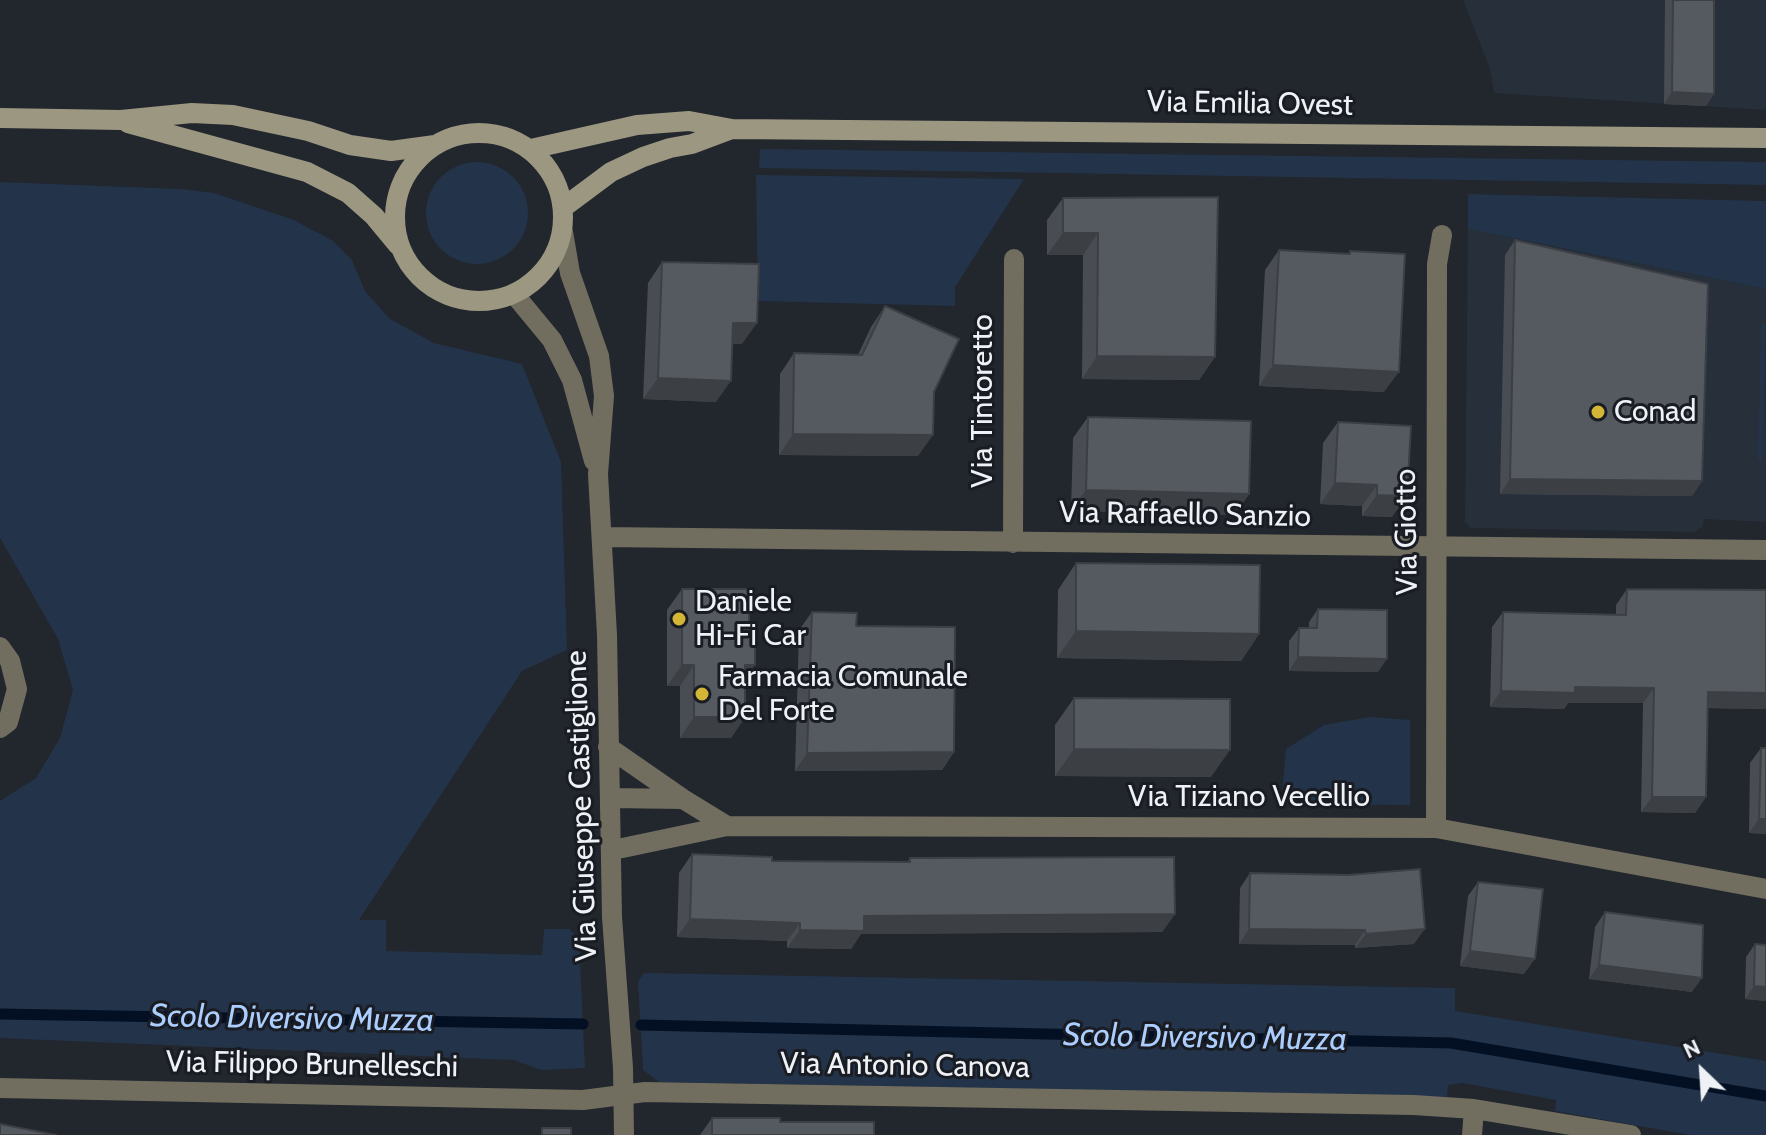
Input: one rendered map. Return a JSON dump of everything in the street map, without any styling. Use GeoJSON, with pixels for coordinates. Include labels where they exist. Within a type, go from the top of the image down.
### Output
{"type":"FeatureCollection","features":[{"type":"Feature","properties":{"kind":"main road"},"geometry":{"type":"LineString","coordinates":[[0,118],[121,120],[192,113],[233,115],[308,131],[350,145],[391,151],[435,145]]}},
{"type":"Feature","properties":{"kind":"main road"},"geometry":{"type":"LineString","coordinates":[[121,120],[307,172],[348,193],[374,216],[400,248],[414,272],[435,290],[461,300],[488,301],[514,294],[538,278],[554,256],[563,232],[564,207],[559,188],[550,170],[531,149],[506,136],[488,133],[451,137],[435,145],[408,170],[400,186],[394,221],[400,248]]}},
{"type":"Feature","properties":{"kind":"main road","name":"Via Emilia Ovest"},"geometry":{"type":"LineString","coordinates":[[531,149],[637,125],[689,121],[732,129],[1766,138]]}},
{"type":"Feature","properties":{"kind":"main road","name":"Via Emilia Ovest"},"geometry":{"type":"LineString","coordinates":[[564,207],[611,172],[643,157],[732,129]]}},
{"type":"Feature","properties":{"kind":"street","name":"Via Giuseppe Castiglione"},"geometry":{"type":"LineString","coordinates":[[563,232],[570,273],[599,356],[604,396],[598,474],[603,537],[613,850],[612,917],[617,950],[624,1135]]}},
{"type":"Feature","properties":{"kind":"street","name":"Via Giotto"},"geometry":{"type":"LineString","coordinates":[[1436,828],[1437,264],[1442,235]]}},
{"type":"Feature","properties":{"kind":"street","name":"Via Tintoretto"},"geometry":{"type":"LineString","coordinates":[[1013,543],[1014,259]]}},
{"type":"Feature","properties":{"kind":"street","name":"Via Giuseppe Castiglione"},"geometry":{"type":"LineString","coordinates":[[514,294],[552,340],[572,380],[598,474]]}},
{"type":"Feature","properties":{"kind":"street","name":"Via Raffaello Sanzio"},"geometry":{"type":"LineString","coordinates":[[603,537],[1766,550]]}},
{"type":"Feature","properties":{"kind":"street"},"geometry":{"type":"LineString","coordinates":[[0,647],[10,661],[17,689],[8,722],[0,728]]}},
{"type":"Feature","properties":{"kind":"street"},"geometry":{"type":"LineString","coordinates":[[608,747],[727,826]]}},
{"type":"Feature","properties":{"kind":"street"},"geometry":{"type":"LineString","coordinates":[[610,798],[683,799]]}},
{"type":"Feature","properties":{"kind":"street","name":"Via Tiziano Vecellio"},"geometry":{"type":"LineString","coordinates":[[613,850],[727,826],[1436,828],[1766,889]]}},
{"type":"Feature","properties":{"kind":"street","name":"Via Filippo Brunelleschi"},"geometry":{"type":"LineString","coordinates":[[0,1088],[583,1100],[623,1094]]}},
{"type":"Feature","properties":{"kind":"street","name":"Via Antonio Canova"},"geometry":{"type":"LineString","coordinates":[[623,1094],[776,1093],[1300,1102],[1474,1109],[1631,1135]]}},
{"type":"Feature","properties":{"kind":"street"},"geometry":{"type":"LineString","coordinates":[[1472,1135],[1474,1109]]}},
{"type":"Feature","properties":{"kind":"shaded area"},"geometry":{"type":"Polygon","coordinates":[[[1463,0],[1766,0],[1766,110],[1494,93],[1490,69],[1463,0]]]}},
{"type":"Feature","properties":{"kind":"shaded area"},"geometry":{"type":"Polygon","coordinates":[[[760,149],[1766,162],[1766,185],[759,168],[760,149]]]}},
{"type":"Feature","properties":{"kind":"shaded area"},"geometry":{"type":"Polygon","coordinates":[[[477,162],[497,166],[513,177],[524,193],[528,213],[524,233],[513,249],[497,260],[477,264],[457,260],[441,249],[430,233],[426,213],[430,193],[441,177],[457,166],[477,162]]]}},
{"type":"Feature","properties":{"kind":"shaded area"},"geometry":{"type":"Polygon","coordinates":[[[756,175],[1024,179],[955,287],[955,306],[758,301],[756,175]]]}},
{"type":"Feature","properties":{"kind":"shaded area"},"geometry":{"type":"Polygon","coordinates":[[[0,182],[214,193],[294,220],[333,241],[352,260],[365,291],[390,319],[434,343],[522,364],[561,462],[567,650],[522,671],[359,920],[386,920],[386,951],[542,955],[544,929],[569,929],[579,939],[585,1068],[541,1070],[514,1060],[0,1038],[0,801],[36,778],[60,738],[73,690],[58,639],[0,538],[0,182]]]}},
{"type":"Feature","properties":{"kind":"shaded area"},"geometry":{"type":"Polygon","coordinates":[[[1468,194],[1766,201],[1766,289],[1468,229],[1468,194]]]}},
{"type":"Feature","properties":{"kind":"shaded area"},"geometry":{"type":"Polygon","coordinates":[[[1468,229],[1766,289],[1766,522],[1704,519],[1703,526],[1694,532],[1471,528],[1465,522],[1468,229]]]}},
{"type":"Feature","properties":{"kind":"shaded area"},"geometry":{"type":"Polygon","coordinates":[[[1761,324],[1765,324],[1762,460],[1758,460],[1761,324]]]}},
{"type":"Feature","properties":{"kind":"shaded area"},"geometry":{"type":"Polygon","coordinates":[[[1370,717],[1410,720],[1410,805],[1281,804],[1286,749],[1324,725],[1370,717]]]}},
{"type":"Feature","properties":{"kind":"shaded area"},"geometry":{"type":"Polygon","coordinates":[[[644,973],[1455,988],[1455,1011],[1766,1061],[1766,1135],[1690,1135],[1555,1111],[1556,1100],[1462,1083],[1448,1085],[1447,1097],[659,1082],[643,1070],[638,982],[644,973]]]}},
{"type":"Feature","properties":{"kind":"building"},"geometry":{"type":"Polygon","coordinates":[[[1673,0],[1714,0],[1714,94],[1672,92],[1673,0]]]}},
{"type":"Feature","properties":{"kind":"building"},"geometry":{"type":"Polygon","coordinates":[[[1218,197],[1215,357],[1097,356],[1098,233],[1063,233],[1063,198],[1218,197]]]}},
{"type":"Feature","properties":{"kind":"building","name":"Conad"},"geometry":{"type":"Polygon","coordinates":[[[1515,240],[1708,284],[1702,481],[1510,479],[1515,240]]]}},
{"type":"Feature","properties":{"kind":"building"},"geometry":{"type":"Polygon","coordinates":[[[1279,250],[1405,254],[1399,372],[1273,365],[1279,250]]]}},
{"type":"Feature","properties":{"kind":"building"},"geometry":{"type":"Polygon","coordinates":[[[662,262],[759,264],[757,323],[733,323],[731,381],[658,378],[662,262]]]}},
{"type":"Feature","properties":{"kind":"building"},"geometry":{"type":"Polygon","coordinates":[[[885,306],[959,339],[934,392],[933,435],[793,434],[794,353],[862,355],[885,306]]]}},
{"type":"Feature","properties":{"kind":"building"},"geometry":{"type":"Polygon","coordinates":[[[1088,417],[1251,421],[1249,494],[1086,490],[1088,417]]]}},
{"type":"Feature","properties":{"kind":"building"},"geometry":{"type":"Polygon","coordinates":[[[1338,422],[1411,426],[1407,496],[1377,495],[1377,485],[1335,483],[1338,422]]]}},
{"type":"Feature","properties":{"kind":"building"},"geometry":{"type":"Polygon","coordinates":[[[1076,563],[1260,565],[1259,634],[1076,631],[1076,563]]]}},
{"type":"Feature","properties":{"kind":"building"},"geometry":{"type":"Polygon","coordinates":[[[682,589],[749,589],[749,626],[755,626],[755,665],[745,665],[745,717],[694,717],[694,665],[682,665],[682,589]]]}},
{"type":"Feature","properties":{"kind":"building"},"geometry":{"type":"Polygon","coordinates":[[[1627,589],[1766,590],[1766,693],[1708,692],[1706,797],[1652,797],[1654,688],[1575,687],[1575,693],[1501,691],[1503,612],[1626,615],[1627,589]]]}},
{"type":"Feature","properties":{"kind":"building"},"geometry":{"type":"Polygon","coordinates":[[[1318,609],[1387,610],[1387,659],[1298,657],[1299,628],[1317,628],[1318,609]]]}},
{"type":"Feature","properties":{"kind":"building"},"geometry":{"type":"Polygon","coordinates":[[[812,612],[857,613],[856,626],[955,627],[954,752],[807,753],[812,612]]]}},
{"type":"Feature","properties":{"kind":"building"},"geometry":{"type":"Polygon","coordinates":[[[1074,698],[1230,699],[1230,750],[1074,749],[1074,698]]]}},
{"type":"Feature","properties":{"kind":"building"},"geometry":{"type":"Polygon","coordinates":[[[1761,748],[1766,748],[1766,819],[1759,819],[1761,748]]]}},
{"type":"Feature","properties":{"kind":"building"},"geometry":{"type":"Polygon","coordinates":[[[692,854],[772,857],[772,861],[910,862],[910,858],[1174,857],[1175,914],[864,916],[864,931],[800,930],[800,923],[690,919],[692,854]]]}},
{"type":"Feature","properties":{"kind":"building"},"geometry":{"type":"Polygon","coordinates":[[[1420,869],[1425,929],[1366,934],[1365,930],[1249,929],[1250,873],[1348,875],[1420,869]]]}},
{"type":"Feature","properties":{"kind":"building"},"geometry":{"type":"Polygon","coordinates":[[[1478,882],[1543,889],[1535,959],[1470,951],[1478,882]]]}},
{"type":"Feature","properties":{"kind":"building"},"geometry":{"type":"Polygon","coordinates":[[[1605,912],[1703,925],[1702,978],[1599,965],[1605,912]]]}},
{"type":"Feature","properties":{"kind":"building"},"geometry":{"type":"Polygon","coordinates":[[[1755,944],[1766,945],[1766,987],[1754,986],[1755,944]]]}},
{"type":"Feature","properties":{"kind":"building"},"geometry":{"type":"Polygon","coordinates":[[[712,1118],[874,1122],[874,1135],[712,1135],[712,1118]]]}},
{"type":"Feature","properties":{"kind":"building"},"geometry":{"type":"Polygon","coordinates":[[[0,1124],[56,1135],[0,1135],[0,1124]]]}},
{"type":"Feature","properties":{"kind":"building"},"geometry":{"type":"Polygon","coordinates":[[[542,1128],[571,1128],[571,1135],[542,1135],[542,1128]]]}},
{"type":"Feature","properties":{"kind":"waterway","name":"Scolo Diversivo Muzza"},"geometry":{"type":"LineString","coordinates":[[0,1014],[583,1024]]}},
{"type":"Feature","properties":{"kind":"waterway","name":"Scolo Diversivo Muzza"},"geometry":{"type":"LineString","coordinates":[[641,1025],[1451,1043],[1766,1096]]}},
{"type":"Feature","properties":{"kind":"place","name":"Conad"},"geometry":{"type":"Point","coordinates":[1598,412]}},
{"type":"Feature","properties":{"kind":"place","name":"Daniele Hi-Fi Car"},"geometry":{"type":"Point","coordinates":[679,619]}},
{"type":"Feature","properties":{"kind":"place","name":"Farmacia Comunale Del Forte"},"geometry":{"type":"Point","coordinates":[702,694]}}]}
